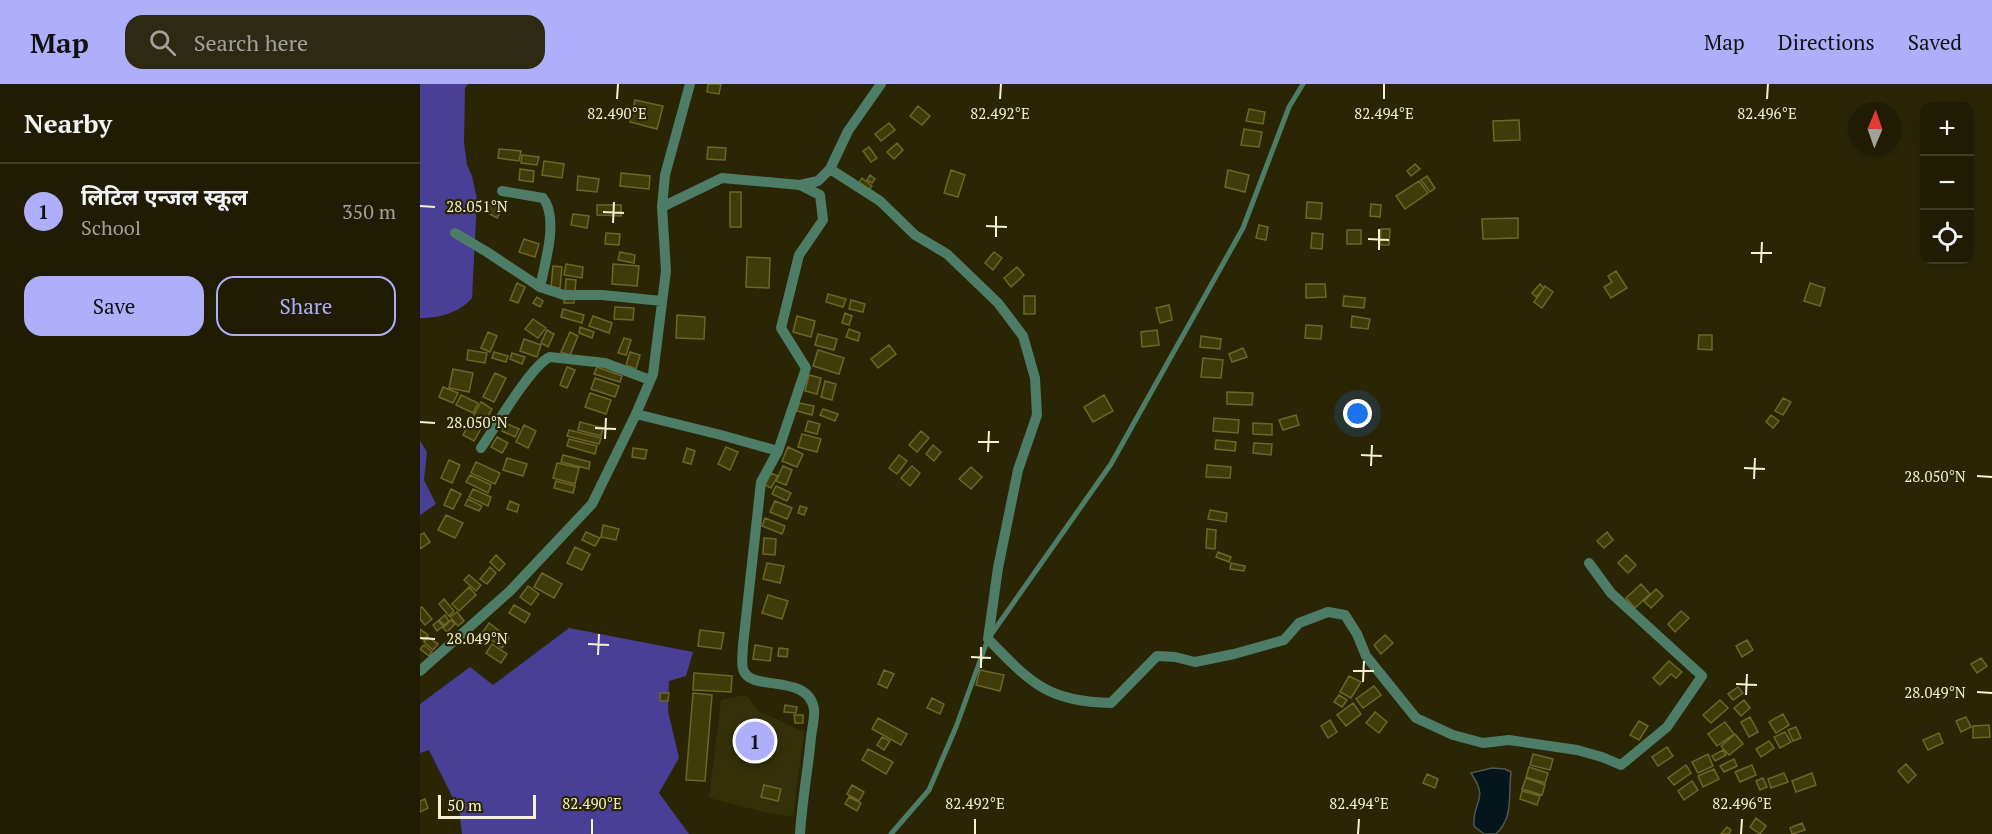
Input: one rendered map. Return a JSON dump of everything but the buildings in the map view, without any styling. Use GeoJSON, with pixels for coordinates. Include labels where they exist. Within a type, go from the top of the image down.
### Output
{"type":"FeatureCollection","features":[{"type":"Feature","properties":{"kind":"street"},"geometry":{"type":"LineString","coordinates":[[420,671],[510,591],[592,504],[636,414],[653,374],[666,271],[662,207],[665,175],[690,84]]}},
{"type":"Feature","properties":{"kind":"street"},"geometry":{"type":"LineString","coordinates":[[662,207],[722,178],[800,185],[818,181],[830,169],[848,130],[881,84]]}},
{"type":"Feature","properties":{"kind":"street"},"geometry":{"type":"LineString","coordinates":[[830,169],[880,201],[915,235],[947,254],[998,303],[1023,336],[1035,378],[1037,415],[1018,470],[998,568],[988,639],[1026,677],[1055,695],[1084,703],[1111,703],[1157,656],[1175,657],[1195,662],[1234,654],[1284,640],[1299,623],[1328,612],[1344,615],[1358,634],[1366,656],[1416,718],[1453,735],[1483,743],[1509,740],[1577,750],[1621,765],[1667,728],[1702,676],[1611,593],[1589,563]]}},
{"type":"Feature","properties":{"kind":"street"},"geometry":{"type":"LineString","coordinates":[[800,185],[820,195],[823,220],[799,255],[781,328],[806,368],[778,452],[761,482],[743,645],[743,669],[748,678],[795,687],[807,697],[814,709],[800,834]]}},
{"type":"Feature","properties":{"kind":"street"},"geometry":{"type":"LineString","coordinates":[[502,191],[543,198],[548,203],[551,215],[549,241],[540,286]]}},
{"type":"Feature","properties":{"kind":"street"},"geometry":{"type":"LineString","coordinates":[[455,233],[540,286],[564,295],[602,295],[662,301]]}},
{"type":"Feature","properties":{"kind":"street"},"geometry":{"type":"LineString","coordinates":[[481,448],[544,359],[550,357],[605,363],[650,380]]}},
{"type":"Feature","properties":{"kind":"street"},"geometry":{"type":"LineString","coordinates":[[636,414],[778,452]]}},
{"type":"Feature","properties":{"kind":"lane"},"geometry":{"type":"LineString","coordinates":[[891,834],[929,790],[956,727],[988,639],[1111,464],[1243,228],[1289,107],[1303,84]]}},
{"type":"Feature","properties":{"kind":"shaded area"},"geometry":{"type":"Polygon","coordinates":[[[420,84],[468,84],[465,88],[464,142],[467,165],[477,199],[472,298],[448,314],[420,318],[420,84]]]}},
{"type":"Feature","properties":{"kind":"shaded area"},"geometry":{"type":"Polygon","coordinates":[[[420,441],[427,452],[424,480],[436,504],[420,515],[420,441]]]}},
{"type":"Feature","properties":{"kind":"shaded area"},"geometry":{"type":"Polygon","coordinates":[[[569,628],[693,652],[686,676],[669,681],[668,711],[679,758],[659,793],[689,834],[462,834],[459,810],[429,750],[420,753],[420,704],[470,667],[493,685],[569,628]]]}},
{"type":"Feature","properties":{"kind":"shaded area"},"geometry":{"type":"Polygon","coordinates":[[[746,695],[759,711],[804,732],[793,817],[709,798],[721,700],[746,695]]]}},
{"type":"Feature","properties":{"kind":"shaded area"},"geometry":{"type":"Polygon","coordinates":[[[1492,768],[1511,772],[1509,805],[1506,820],[1496,834],[1484,834],[1474,826],[1480,795],[1477,782],[1471,773],[1492,768]]]}},
{"type":"Feature","properties":{"kind":"place","name":"लिटिल एन्जल स्कूल"},"geometry":{"type":"Point","coordinates":[755,741]}}]}
